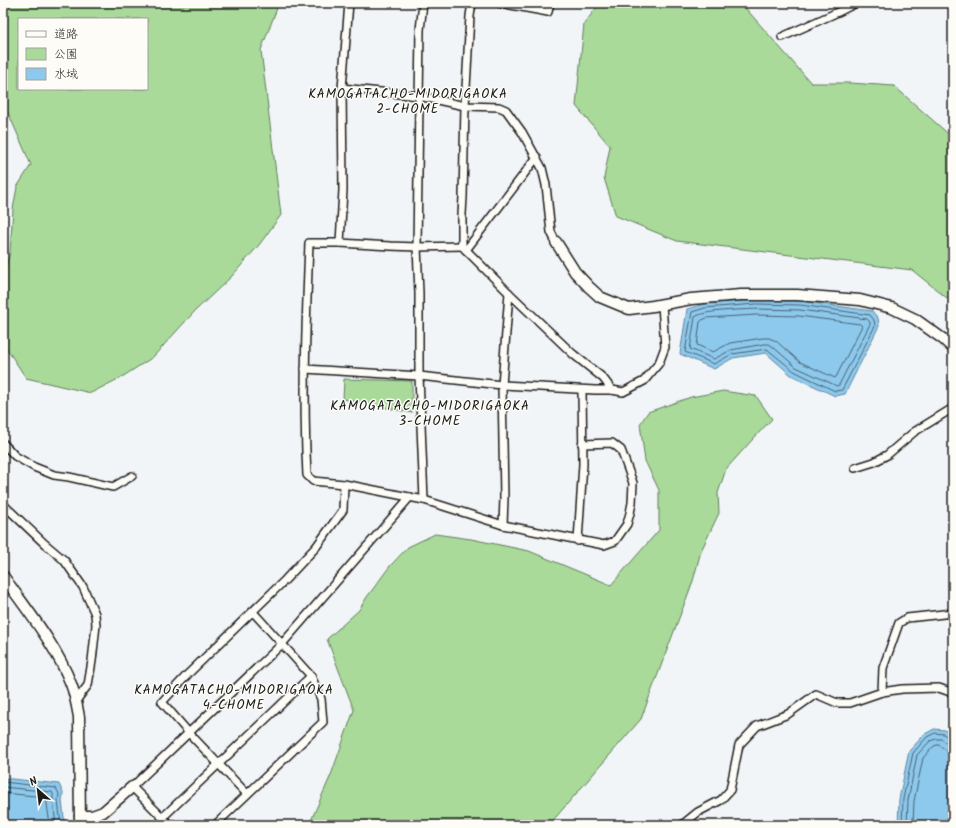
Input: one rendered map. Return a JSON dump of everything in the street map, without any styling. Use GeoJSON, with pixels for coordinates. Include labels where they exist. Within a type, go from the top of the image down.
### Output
{"type":"FeatureCollection","features":[{"type":"Feature","properties":{"kind":"street"},"geometry":{"type":"LineString","coordinates":[[340,243],[343,190],[342,88],[349,3]]}},
{"type":"Feature","properties":{"kind":"street"},"geometry":{"type":"LineString","coordinates":[[423,3],[420,30],[417,247],[419,293],[419,376],[424,500]]}},
{"type":"Feature","properties":{"kind":"street"},"geometry":{"type":"LineString","coordinates":[[472,3],[470,16],[464,197],[462,214],[464,248],[573,354],[603,378],[612,390]]}},
{"type":"Feature","properties":{"kind":"street"},"geometry":{"type":"LineString","coordinates":[[499,3],[548,12],[550,3]]}},
{"type":"Feature","properties":{"kind":"street"},"geometry":{"type":"LineString","coordinates":[[782,38],[856,3]]}},
{"type":"Feature","properties":{"kind":"street"},"geometry":{"type":"LineString","coordinates":[[342,88],[419,96],[466,106],[499,107],[506,110],[522,132],[542,168],[546,185],[552,232],[556,242],[575,272],[600,297],[629,309],[662,305],[691,299],[741,295],[797,295],[860,300],[892,308],[915,319],[953,348]]}},
{"type":"Feature","properties":{"kind":"street"},"geometry":{"type":"LineString","coordinates":[[464,248],[537,157]]}},
{"type":"Feature","properties":{"kind":"street"},"geometry":{"type":"LineString","coordinates":[[464,248],[340,243],[309,244],[305,369],[307,475],[313,481],[344,484],[424,500],[503,525],[604,545],[615,541],[627,524],[630,513],[633,483],[621,450],[612,443],[582,444]]}},
{"type":"Feature","properties":{"kind":"street"},"geometry":{"type":"LineString","coordinates":[[503,525],[502,385],[509,293]]}},
{"type":"Feature","properties":{"kind":"street"},"geometry":{"type":"LineString","coordinates":[[305,369],[419,376],[502,385],[582,390],[612,390],[623,392],[644,381],[659,363],[665,347],[662,305]]}},
{"type":"Feature","properties":{"kind":"street"},"geometry":{"type":"LineString","coordinates":[[578,541],[583,464],[582,390]]}},
{"type":"Feature","properties":{"kind":"street"},"geometry":{"type":"LineString","coordinates":[[855,468],[874,462],[887,455],[914,432],[953,408]]}},
{"type":"Feature","properties":{"kind":"street"},"geometry":{"type":"LineString","coordinates":[[3,443],[15,456],[34,467],[54,475],[113,487],[132,476]]}},
{"type":"Feature","properties":{"kind":"street"},"geometry":{"type":"LineString","coordinates":[[247,794],[189,733],[162,702],[188,674],[253,612],[316,547],[343,510],[344,484]]}},
{"type":"Feature","properties":{"kind":"street"},"geometry":{"type":"LineString","coordinates":[[3,576],[52,646],[72,685],[79,717],[80,821],[103,812],[132,788],[282,644],[410,497]]}},
{"type":"Feature","properties":{"kind":"street"},"geometry":{"type":"LineString","coordinates":[[3,502],[5,506],[64,560],[84,587],[95,614],[96,625],[88,686],[76,701]]}},
{"type":"Feature","properties":{"kind":"street"},"geometry":{"type":"LineString","coordinates":[[215,825],[324,722],[321,699],[311,676],[253,612]]}},
{"type":"Feature","properties":{"kind":"street"},"geometry":{"type":"LineString","coordinates":[[882,692],[883,668],[899,623],[907,618],[953,613]]}},
{"type":"Feature","properties":{"kind":"street"},"geometry":{"type":"LineString","coordinates":[[163,818],[311,676]]}},
{"type":"Feature","properties":{"kind":"street"},"geometry":{"type":"LineString","coordinates":[[682,825],[698,812],[721,800],[730,790],[739,745],[757,726],[788,714],[816,694],[836,703],[850,704],[867,696],[902,689],[939,688],[953,693]]}},
{"type":"Feature","properties":{"kind":"street"},"geometry":{"type":"LineString","coordinates":[[132,788],[169,824],[174,825]]}},
{"type":"Feature","properties":{"kind":"green space"},"geometry":{"type":"Polygon","coordinates":[[[3,3],[279,3],[261,50],[281,215],[259,245],[232,276],[195,311],[153,357],[122,377],[91,393],[26,378],[3,343],[3,278],[10,252],[13,209],[17,187],[31,165],[3,101],[3,3]]]}},
{"type":"Feature","properties":{"kind":"green space"},"geometry":{"type":"Polygon","coordinates":[[[600,3],[741,3],[811,83],[850,83],[894,86],[953,138],[953,303],[912,270],[677,241],[616,216],[604,178],[610,146],[576,106],[584,24],[600,3]]]}},
{"type":"Feature","properties":{"kind":"green space"},"geometry":{"type":"Polygon","coordinates":[[[344,379],[412,381],[412,413],[343,399],[344,379]]]}},
{"type":"Feature","properties":{"kind":"green space"},"geometry":{"type":"Polygon","coordinates":[[[723,391],[756,396],[772,419],[726,469],[718,493],[719,513],[701,551],[693,581],[641,719],[549,825],[309,825],[331,775],[354,710],[327,639],[359,610],[390,566],[408,547],[435,534],[471,539],[529,551],[611,585],[659,530],[659,490],[645,461],[640,424],[648,412],[691,397],[723,391]]]}},
{"type":"Feature","properties":{"kind":"water"},"geometry":{"type":"Polygon","coordinates":[[[757,300],[800,301],[872,311],[878,318],[879,326],[845,394],[835,396],[791,375],[766,353],[733,358],[714,369],[680,354],[687,309],[704,304],[757,300]]]}},
{"type":"Feature","properties":{"kind":"water"},"geometry":{"type":"Polygon","coordinates":[[[934,729],[945,730],[953,737],[953,825],[898,825],[899,799],[909,751],[925,734],[934,729]]]}},
{"type":"Feature","properties":{"kind":"water"},"geometry":{"type":"Polygon","coordinates":[[[3,778],[59,784],[63,793],[62,801],[65,825],[3,825],[3,778]]]}},
{"type":"Feature","properties":{"kind":"district","name":"KAMOGATACHO-MIDORIGAOKA 2-CHOME"},"geometry":{"type":"Point","coordinates":[408,102]}},
{"type":"Feature","properties":{"kind":"district","name":"KAMOGATACHO-MIDORIGAOKA 3-CHOME"},"geometry":{"type":"Point","coordinates":[430,414]}},
{"type":"Feature","properties":{"kind":"district","name":"KAMOGATACHO-MIDORIGAOKA 4-CHOME"},"geometry":{"type":"Point","coordinates":[234,698]}}]}
